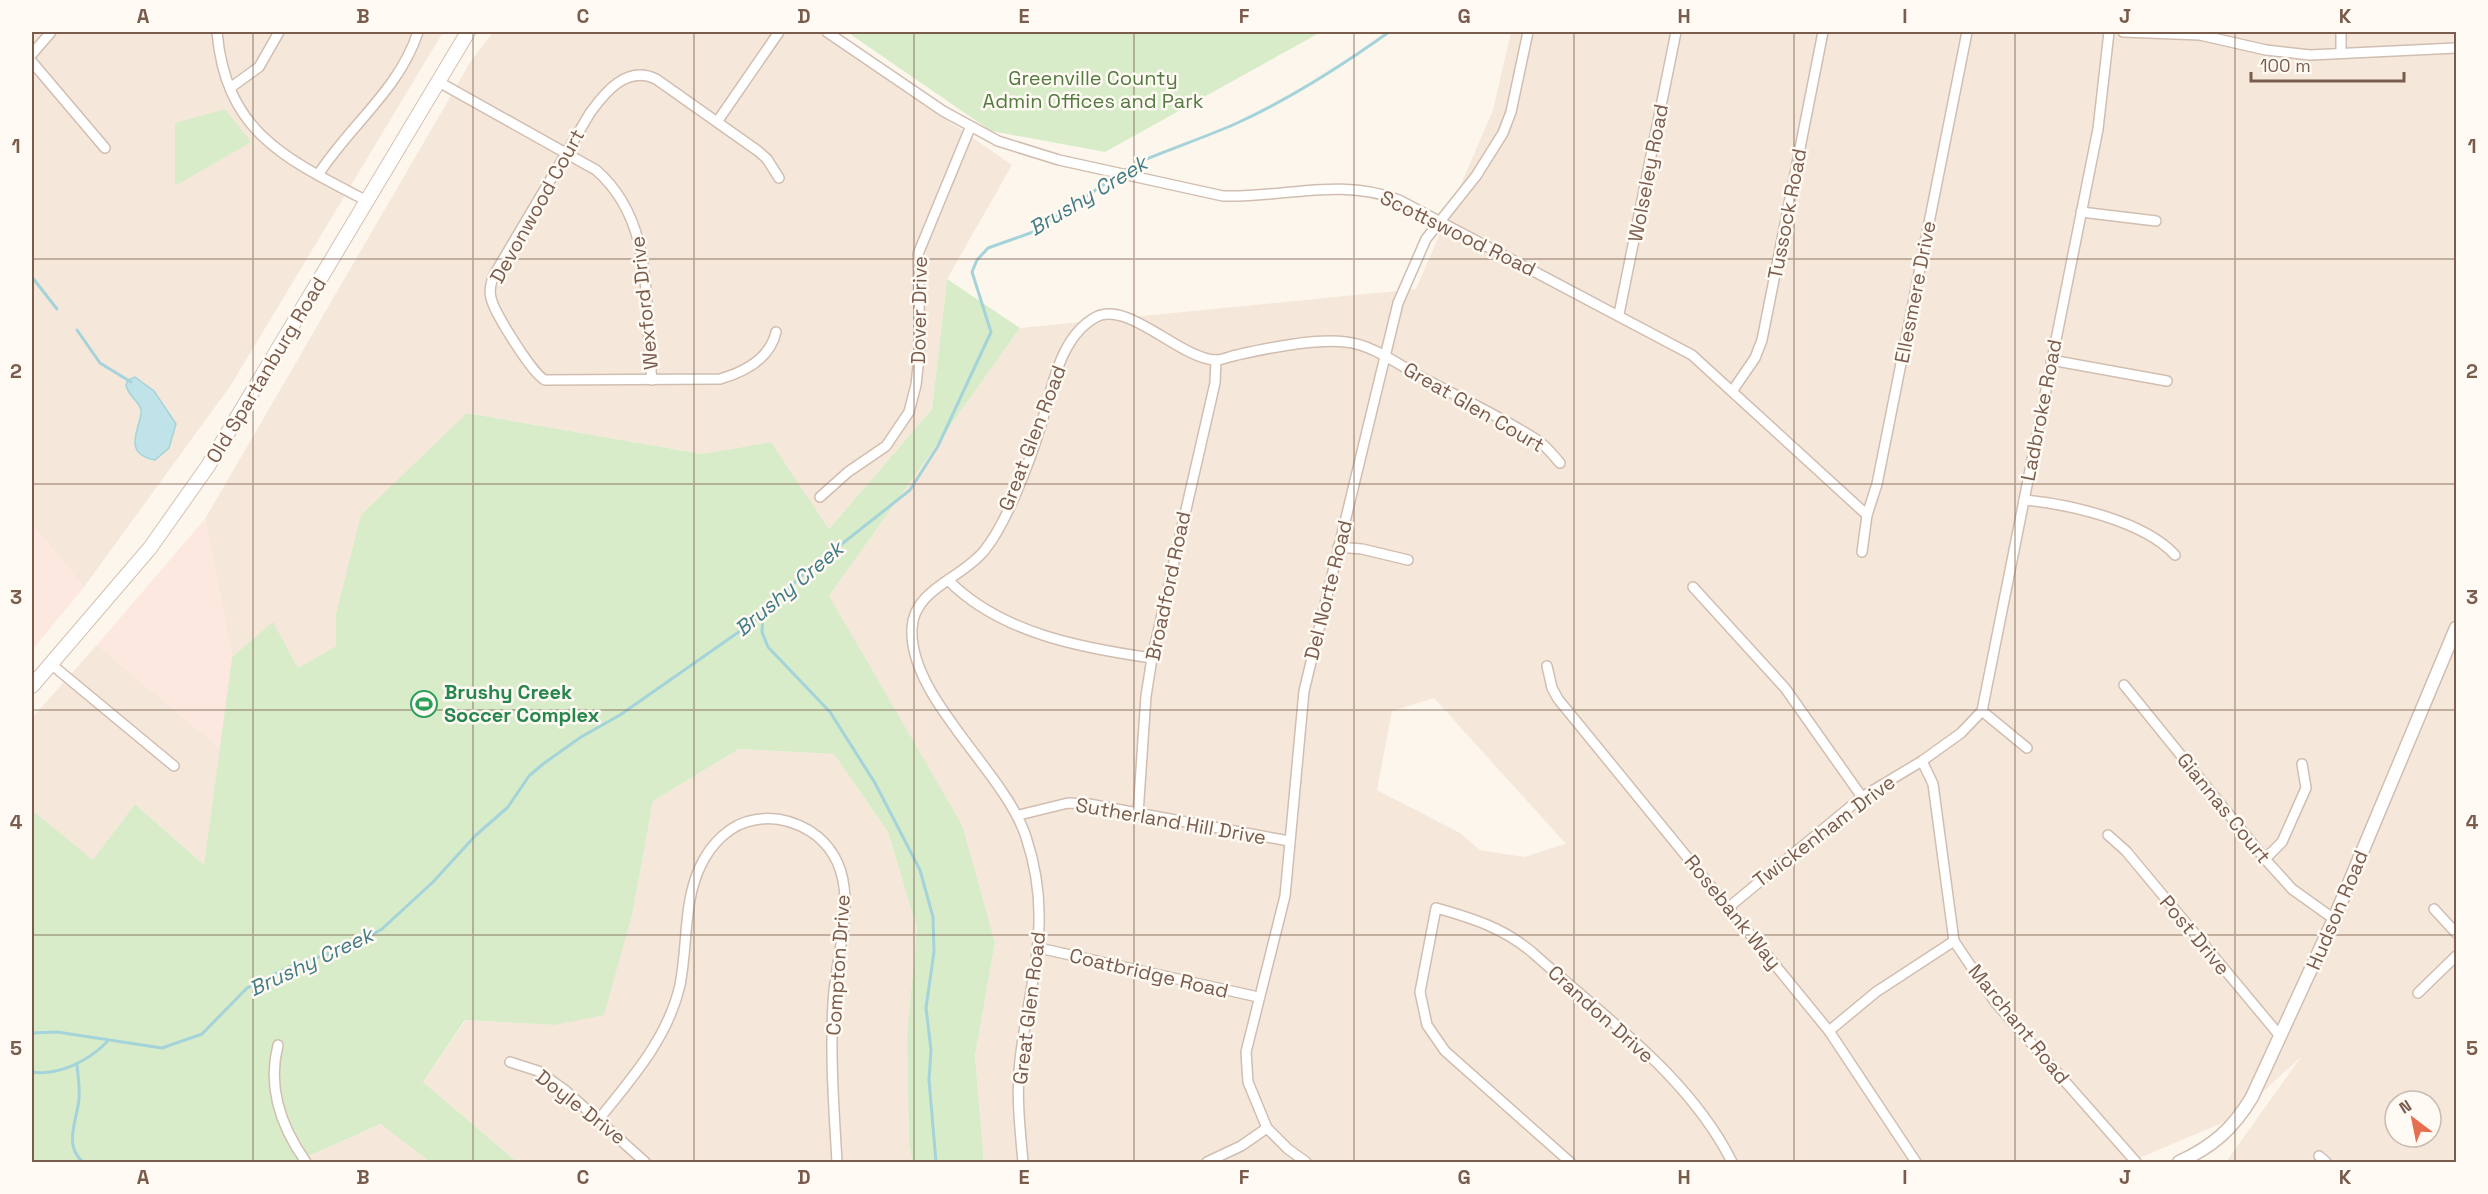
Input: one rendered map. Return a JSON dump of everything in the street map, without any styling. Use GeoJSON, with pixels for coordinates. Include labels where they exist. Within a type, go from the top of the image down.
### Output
{"type":"FeatureCollection","features":[{"type":"Feature","properties":{"kind":"main road","name":"Old Spartanburg Road"},"geometry":{"type":"LineString","coordinates":[[32,686],[118,587],[192,490],[240,416],[468,32]]}},
{"type":"Feature","properties":{"kind":"street"},"geometry":{"type":"LineString","coordinates":[[32,54],[51,32]]}},
{"type":"Feature","properties":{"kind":"street"},"geometry":{"type":"LineString","coordinates":[[217,32],[230,88],[243,113],[260,136],[284,155],[367,201]]}},
{"type":"Feature","properties":{"kind":"street"},"geometry":{"type":"LineString","coordinates":[[230,88],[259,67],[279,32]]}},
{"type":"Feature","properties":{"kind":"street"},"geometry":{"type":"LineString","coordinates":[[318,175],[337,146],[378,103],[398,75],[418,32]]}},
{"type":"Feature","properties":{"kind":"street"},"geometry":{"type":"LineString","coordinates":[[717,122],[779,32]]}},
{"type":"Feature","properties":{"kind":"street","name":"Scottswood Road"},"geometry":{"type":"LineString","coordinates":[[827,32],[970,128],[1020,149],[1223,196],[1248,196],[1329,188],[1359,189],[1384,194],[1619,314],[1692,355],[1733,390],[1835,488],[1868,514]]}},
{"type":"Feature","properties":{"kind":"street","name":"Del Norte Road"},"geometry":{"type":"LineString","coordinates":[[1306,1162],[1267,1128],[1252,1095],[1246,1067],[1247,1040],[1285,896],[1304,691],[1384,355],[1405,282],[1426,238],[1476,176],[1503,133],[1511,112],[1528,32]]}},
{"type":"Feature","properties":{"kind":"street","name":"Wolseley Road"},"geometry":{"type":"LineString","coordinates":[[1619,314],[1676,32]]}},
{"type":"Feature","properties":{"kind":"street","name":"Tussock Road"},"geometry":{"type":"LineString","coordinates":[[1733,390],[1755,358],[1762,340],[1823,32]]}},
{"type":"Feature","properties":{"kind":"street","name":"Ellesmere Drive"},"geometry":{"type":"LineString","coordinates":[[1862,552],[1967,32]]}},
{"type":"Feature","properties":{"kind":"street","name":"Ladbroke Road"},"geometry":{"type":"LineString","coordinates":[[1982,711],[2103,99],[2109,32]]}},
{"type":"Feature","properties":{"kind":"street"},"geometry":{"type":"LineString","coordinates":[[2122,32],[2227,36],[2292,54],[2457,48]]}},
{"type":"Feature","properties":{"kind":"street"},"geometry":{"type":"LineString","coordinates":[[2341,32],[2341,53]]}},
{"type":"Feature","properties":{"kind":"street"},"geometry":{"type":"LineString","coordinates":[[32,62],[105,148]]}},
{"type":"Feature","properties":{"kind":"street","name":"Devonwood Court"},"geometry":{"type":"LineString","coordinates":[[776,332],[773,344],[760,359],[732,376],[709,381],[553,381],[541,378],[534,372],[493,306],[490,290],[494,275],[600,99],[617,83],[633,75],[645,75],[656,79],[717,122],[767,159],[779,178]]}},
{"type":"Feature","properties":{"kind":"street","name":"Wexford Drive"},"geometry":{"type":"LineString","coordinates":[[437,81],[566,153],[606,179],[623,200],[634,223],[643,257],[652,380]]}},
{"type":"Feature","properties":{"kind":"street","name":"Dover Drive"},"geometry":{"type":"LineString","coordinates":[[820,497],[848,472],[886,446],[909,411],[916,386],[920,348],[918,254],[970,128]]}},
{"type":"Feature","properties":{"kind":"street"},"geometry":{"type":"LineString","coordinates":[[2081,212],[2156,221]]}},
{"type":"Feature","properties":{"kind":"street","name":"Great Glen Road"},"geometry":{"type":"LineString","coordinates":[[1023,1162],[1019,1076],[1039,948],[1038,884],[1019,815],[936,697],[915,654],[911,630],[915,612],[926,596],[975,561],[992,539],[1033,449],[1059,366],[1076,336],[1093,318],[1107,314],[1123,316],[1179,348],[1216,360],[1326,341],[1354,343],[1384,355]]}},
{"type":"Feature","properties":{"kind":"street","name":"Great Glen Court"},"geometry":{"type":"LineString","coordinates":[[1384,355],[1536,438],[1560,463]]}},
{"type":"Feature","properties":{"kind":"street","name":"Broadford Road"},"geometry":{"type":"LineString","coordinates":[[1137,814],[1146,696],[1152,658],[1215,383],[1216,360]]}},
{"type":"Feature","properties":{"kind":"street"},"geometry":{"type":"LineString","coordinates":[[2051,360],[2167,381]]}},
{"type":"Feature","properties":{"kind":"street"},"geometry":{"type":"LineString","coordinates":[[2024,500],[2056,504],[2116,522],[2158,540],[2175,555]]}},
{"type":"Feature","properties":{"kind":"street"},"geometry":{"type":"LineString","coordinates":[[1338,547],[1362,549],[1408,560]]}},
{"type":"Feature","properties":{"kind":"street"},"geometry":{"type":"LineString","coordinates":[[949,581],[980,608],[1035,632],[1070,643],[1152,658]]}},
{"type":"Feature","properties":{"kind":"street"},"geometry":{"type":"LineString","coordinates":[[1693,587],[1785,688],[1862,797]]}},
{"type":"Feature","properties":{"kind":"street","name":"Hudson Road"},"geometry":{"type":"LineString","coordinates":[[2179,1162],[2210,1147],[2236,1122],[2252,1097],[2334,919],[2457,628]]}},
{"type":"Feature","properties":{"kind":"street"},"geometry":{"type":"LineString","coordinates":[[51,664],[174,766]]}},
{"type":"Feature","properties":{"kind":"street","name":"Rosebank Way"},"geometry":{"type":"LineString","coordinates":[[1547,666],[1552,688],[1558,699],[1829,1031],[1916,1162]]}},
{"type":"Feature","properties":{"kind":"street","name":"Giannas Court"},"geometry":{"type":"LineString","coordinates":[[2124,685],[2265,859],[2292,889],[2334,919]]}},
{"type":"Feature","properties":{"kind":"street"},"geometry":{"type":"LineString","coordinates":[[1922,761],[1960,733],[1982,711],[2027,748]]}},
{"type":"Feature","properties":{"kind":"street","name":"Twickenham Drive"},"geometry":{"type":"LineString","coordinates":[[1729,907],[1862,797],[1922,761]]}},
{"type":"Feature","properties":{"kind":"street","name":"Marchant Road"},"geometry":{"type":"LineString","coordinates":[[1922,761],[1933,784],[1954,941],[1995,1002],[2136,1162]]}},
{"type":"Feature","properties":{"kind":"street"},"geometry":{"type":"LineString","coordinates":[[2265,859],[2282,842],[2306,788],[2302,764]]}},
{"type":"Feature","properties":{"kind":"street","name":"Sutherland Hill Drive"},"geometry":{"type":"LineString","coordinates":[[1019,815],[1076,802],[1289,841]]}},
{"type":"Feature","properties":{"kind":"street","name":"Compton Drive"},"geometry":{"type":"LineString","coordinates":[[599,1119],[649,1056],[670,1016],[680,983],[693,889],[705,856],[717,841],[735,827],[752,820],[775,818],[798,824],[816,835],[834,854],[842,873],[845,910],[832,1002],[837,1162]]}},
{"type":"Feature","properties":{"kind":"street","name":"Post Drive"},"geometry":{"type":"LineString","coordinates":[[2108,835],[2126,851],[2280,1036]]}},
{"type":"Feature","properties":{"kind":"street","name":"Crandon Drive"},"geometry":{"type":"LineString","coordinates":[[1570,1162],[1445,1051],[1427,1025],[1420,992],[1436,908],[1482,921],[1515,938],[1533,953],[1669,1075],[1718,1133],[1732,1162]]}},
{"type":"Feature","properties":{"kind":"street"},"geometry":{"type":"LineString","coordinates":[[2434,909],[2457,933]]}},
{"type":"Feature","properties":{"kind":"street"},"geometry":{"type":"LineString","coordinates":[[1829,1031],[1876,992],[1954,941]]}},
{"type":"Feature","properties":{"kind":"street","name":"Coatbridge Road"},"geometry":{"type":"LineString","coordinates":[[1039,948],[1258,997]]}},
{"type":"Feature","properties":{"kind":"street"},"geometry":{"type":"LineString","coordinates":[[2418,993],[2457,956]]}},
{"type":"Feature","properties":{"kind":"street"},"geometry":{"type":"LineString","coordinates":[[278,1045],[273,1069],[276,1100],[287,1132],[306,1162]]}},
{"type":"Feature","properties":{"kind":"street","name":"Doyle Drive"},"geometry":{"type":"LineString","coordinates":[[510,1062],[538,1071],[599,1119],[645,1162]]}},
{"type":"Feature","properties":{"kind":"street"},"geometry":{"type":"LineString","coordinates":[[1207,1162],[1241,1146],[1267,1128]]}},
{"type":"Feature","properties":{"kind":"shaded area"},"geometry":{"type":"Polygon","coordinates":[[[32,32],[443,32],[231,385],[84,587],[32,524],[32,32]]]}},
{"type":"Feature","properties":{"kind":"shaded area"},"geometry":{"type":"Polygon","coordinates":[[[493,32],[819,32],[1012,165],[947,279],[932,409],[829,529],[771,442],[702,454],[467,413],[336,614],[336,646],[298,668],[273,623],[232,657],[205,519],[471,61],[493,32]]]}},
{"type":"Feature","properties":{"kind":"shaded area"},"geometry":{"type":"Polygon","coordinates":[[[1511,32],[2456,32],[2456,1162],[2226,1162],[2301,1057],[2234,1118],[2130,1162],[984,1162],[975,1056],[995,943],[829,596],[1020,328],[1416,289],[1493,110],[1511,32]],[[1434,698],[1392,711],[1377,790],[1460,833],[1480,850],[1524,857],[1565,843],[1434,698]]]}},
{"type":"Feature","properties":{"kind":"shaded area"},"geometry":{"type":"Polygon","coordinates":[[[205,519],[232,657],[220,748],[97,645],[205,519]]]}},
{"type":"Feature","properties":{"kind":"shaded area"},"geometry":{"type":"Polygon","coordinates":[[[32,524],[84,587],[32,650],[32,524]]]}},
{"type":"Feature","properties":{"kind":"shaded area"},"geometry":{"type":"Polygon","coordinates":[[[97,645],[220,748],[204,865],[135,804],[93,861],[32,810],[32,718],[97,645]]]}},
{"type":"Feature","properties":{"kind":"shaded area"},"geometry":{"type":"Polygon","coordinates":[[[739,749],[834,754],[888,832],[917,929],[907,1035],[909,1145],[913,1162],[517,1162],[423,1082],[466,1020],[554,1025],[633,911],[653,801],[739,749]]]}},
{"type":"Feature","properties":{"kind":"shaded area"},"geometry":{"type":"Polygon","coordinates":[[[382,1124],[430,1162],[295,1162],[382,1124]]]}},
{"type":"Feature","properties":{"kind":"green space","name":"Greenville County Admin Offices and Park"},"geometry":{"type":"Polygon","coordinates":[[[847,32],[1321,32],[1105,152],[991,131],[847,32]]]}},
{"type":"Feature","properties":{"kind":"green space"},"geometry":{"type":"Polygon","coordinates":[[[225,109],[251,142],[175,186],[175,123],[225,109]]]}},
{"type":"Feature","properties":{"kind":"green space"},"geometry":{"type":"Polygon","coordinates":[[[947,279],[1020,328],[829,596],[962,825],[995,943],[975,1056],[984,1162],[913,1162],[909,1145],[907,1035],[917,929],[888,832],[834,754],[739,749],[653,801],[633,911],[604,1015],[554,1025],[465,1020],[423,1082],[517,1162],[430,1162],[381,1124],[295,1162],[32,1162],[32,810],[93,860],[135,804],[204,865],[232,657],[273,622],[298,668],[336,646],[336,614],[361,515],[467,413],[702,454],[771,442],[829,529],[932,409],[947,279]]]}},
{"type":"Feature","properties":{"kind":"water"},"geometry":{"type":"Polygon","coordinates":[[[135,377],[154,391],[176,424],[169,448],[155,460],[144,456],[135,444],[141,409],[126,385],[128,380],[135,377]]]}},
{"type":"Feature","properties":{"kind":"waterway","name":"Brushy Creek"},"geometry":{"type":"LineString","coordinates":[[1123,171],[1137,163],[1235,124],[1275,104],[1333,70],[1389,32]]}},
{"type":"Feature","properties":{"kind":"waterway","name":"Brushy Creek"},"geometry":{"type":"LineString","coordinates":[[32,1033],[57,1032],[162,1048],[202,1034],[247,988],[289,967],[352,946],[382,929],[433,882],[475,836],[508,807],[529,776],[543,764],[581,737],[620,715],[763,615],[799,578],[910,490],[938,446],[991,332],[972,272],[977,260],[988,248],[1033,232],[1118,175]]}},
{"type":"Feature","properties":{"kind":"waterway"},"geometry":{"type":"LineString","coordinates":[[32,277],[57,309]]}},
{"type":"Feature","properties":{"kind":"waterway"},"geometry":{"type":"LineString","coordinates":[[77,330],[100,363],[131,382]]}},
{"type":"Feature","properties":{"kind":"waterway"},"geometry":{"type":"LineString","coordinates":[[763,615],[762,632],[768,647],[830,712],[875,783],[920,870],[933,917],[934,952],[926,1008],[931,1050],[929,1080],[936,1162]]}},
{"type":"Feature","properties":{"kind":"waterway"},"geometry":{"type":"LineString","coordinates":[[32,1072],[52,1072],[72,1066],[107,1042]]}},
{"type":"Feature","properties":{"kind":"waterway"},"geometry":{"type":"LineString","coordinates":[[77,1065],[79,1099],[72,1140],[77,1155],[83,1162]]}},
{"type":"Feature","properties":{"kind":"place","name":"Brushy Creek Soccer Complex"},"geometry":{"type":"Point","coordinates":[424,704]}}]}
